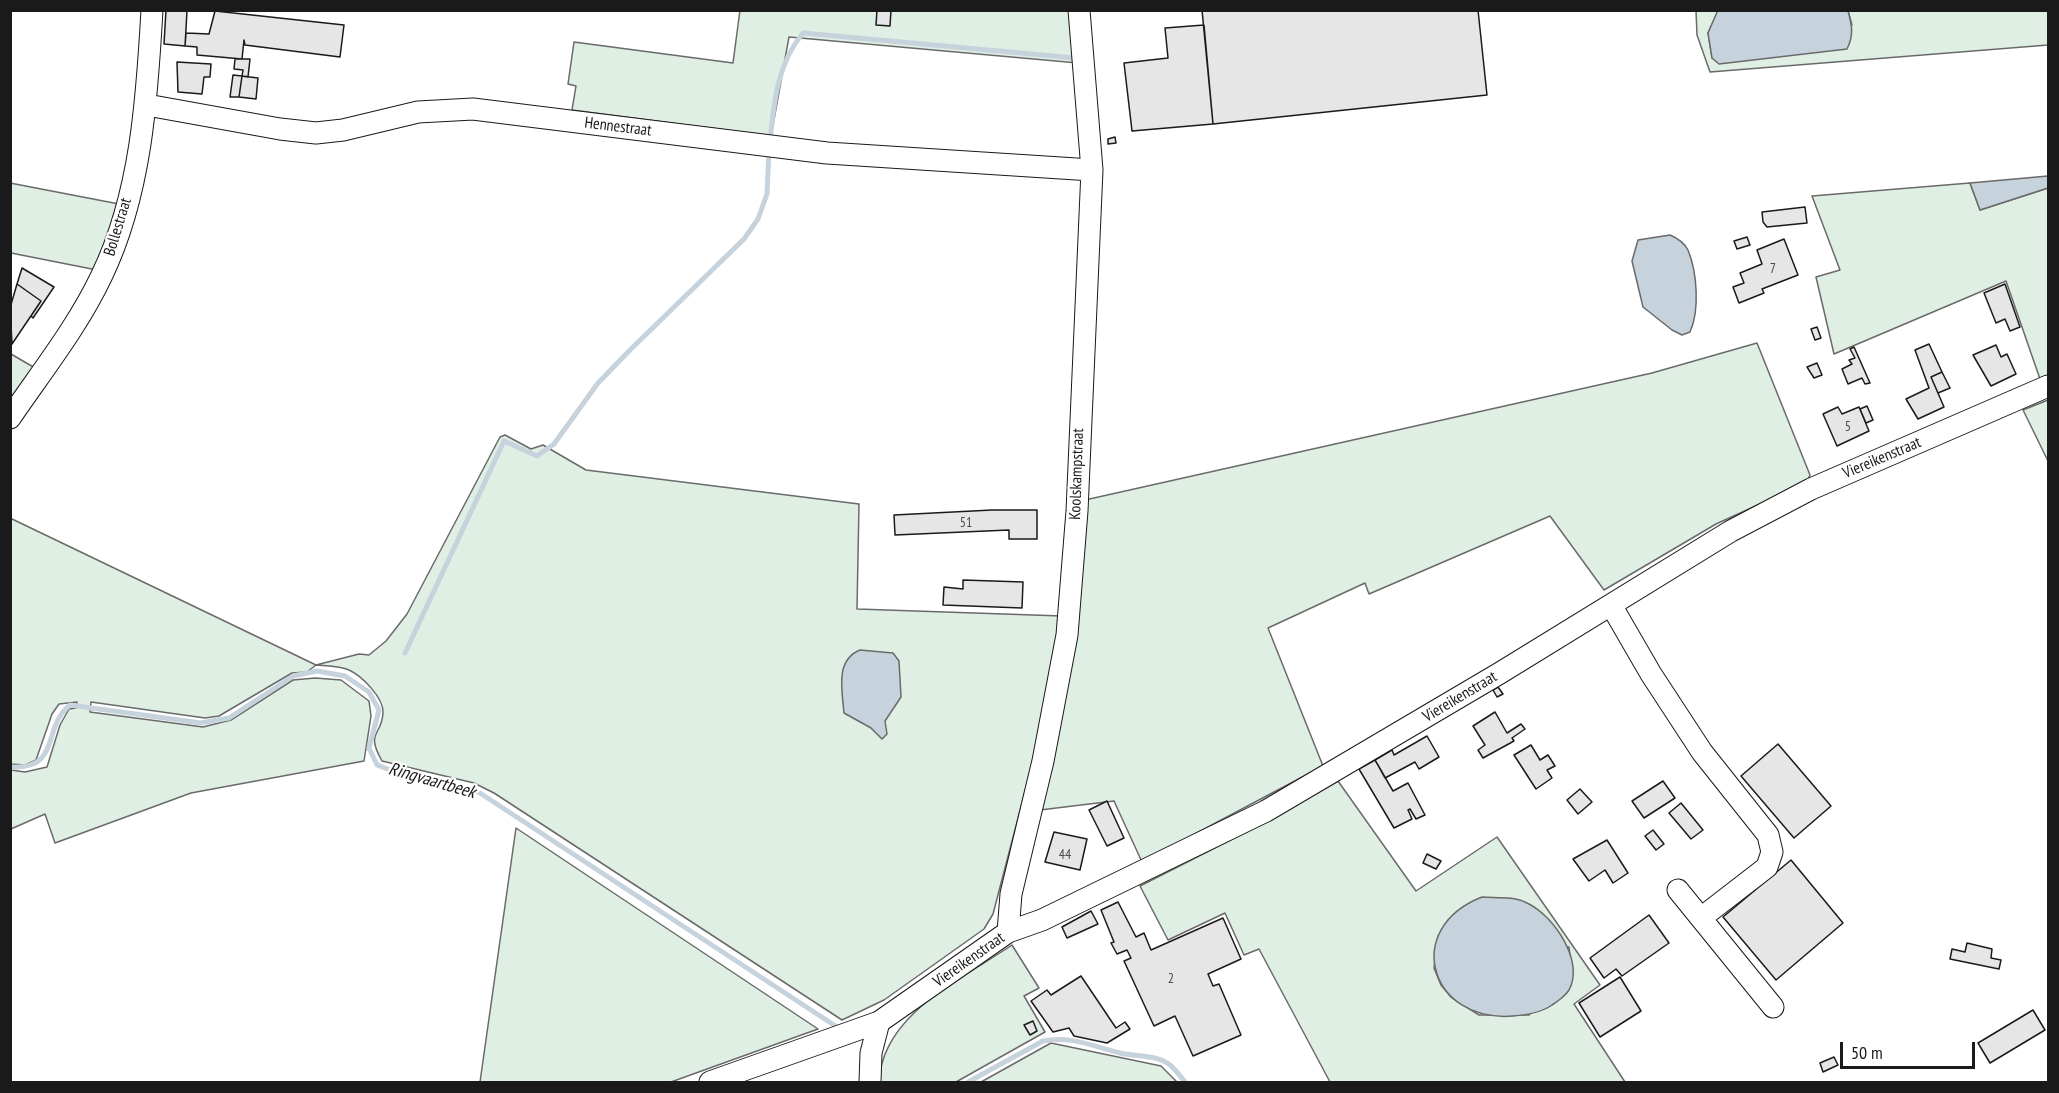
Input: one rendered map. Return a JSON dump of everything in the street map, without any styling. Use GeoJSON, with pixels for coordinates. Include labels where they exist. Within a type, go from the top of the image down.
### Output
{"type":"FeatureCollection","features":[{"type":"Feature","properties":{"kind":"street","name":"Bollestraat"},"geometry":{"type":"LineString","coordinates":[[10,418],[78,319],[103,274],[121,226],[147,105],[152,10]]}},
{"type":"Feature","properties":{"kind":"street","name":"Koolskampstraat"},"geometry":{"type":"LineString","coordinates":[[1008,932],[1011,894],[1035,794],[1067,635],[1077,512],[1092,170],[1079,10]]}},
{"type":"Feature","properties":{"kind":"street","name":"Hennestraat"},"geometry":{"type":"LineString","coordinates":[[147,105],[280,129],[316,133],[343,130],[418,112],[473,110],[827,153],[1092,170]]}},
{"type":"Feature","properties":{"kind":"street","name":"Viereikenstraat"},"geometry":{"type":"LineString","coordinates":[[710,1083],[879,1022],[1008,932],[1042,920],[1266,811],[1731,531],[1811,489],[2049,387]]}},
{"type":"Feature","properties":{"kind":"street"},"geometry":{"type":"LineString","coordinates":[[1611,604],[1651,674],[1702,752],[1768,836],[1772,852],[1767,867],[1701,918]]}},
{"type":"Feature","properties":{"kind":"street"},"geometry":{"type":"LineString","coordinates":[[1678,890],[1773,1007]]}},
{"type":"Feature","properties":{"kind":"street"},"geometry":{"type":"LineString","coordinates":[[870,1083],[871,1053],[879,1022]]}},
{"type":"Feature","properties":{"kind":"green space"},"geometry":{"type":"Polygon","coordinates":[[[740,10],[1072,11],[1078,63],[789,37],[771,136],[572,110],[576,86],[568,84],[574,42],[733,63],[740,10]]]}},
{"type":"Feature","properties":{"kind":"green space"},"geometry":{"type":"Polygon","coordinates":[[[1696,11],[1718,11],[1708,33],[1712,58],[1852,25],[1848,11],[2048,11],[2048,45],[1710,72],[1697,35],[1696,11]]]}},
{"type":"Feature","properties":{"kind":"green space"},"geometry":{"type":"Polygon","coordinates":[[[10,183],[119,204],[97,270],[11,253],[10,183]]]}},
{"type":"Feature","properties":{"kind":"green space"},"geometry":{"type":"Polygon","coordinates":[[[1970,183],[1980,210],[2048,188],[2048,376],[2040,379],[2006,281],[1834,354],[1816,277],[1840,270],[1812,196],[1970,183]]]}},
{"type":"Feature","properties":{"kind":"green space"},"geometry":{"type":"Polygon","coordinates":[[[1757,343],[1810,475],[1806,483],[1716,524],[1604,590],[1550,516],[1369,594],[1365,583],[1268,628],[1323,766],[1142,862],[1114,801],[1040,810],[1085,500],[1652,373],[1757,343]]]}},
{"type":"Feature","properties":{"kind":"green space"},"geometry":{"type":"Polygon","coordinates":[[[11,354],[35,368],[11,405],[11,354]]]}},
{"type":"Feature","properties":{"kind":"green space"},"geometry":{"type":"Polygon","coordinates":[[[2048,400],[2048,461],[2023,410],[2048,400]]]}},
{"type":"Feature","properties":{"kind":"green space"},"geometry":{"type":"Polygon","coordinates":[[[505,435],[531,449],[543,445],[586,470],[859,504],[857,609],[1062,616],[1035,753],[993,914],[984,929],[884,1000],[842,1020],[494,793],[474,783],[382,761],[375,744],[383,713],[376,694],[366,682],[349,670],[316,665],[359,654],[369,655],[386,641],[407,614],[500,437],[505,435]]]}},
{"type":"Feature","properties":{"kind":"green space"},"geometry":{"type":"Polygon","coordinates":[[[10,518],[316,665],[307,672],[292,673],[219,716],[205,718],[91,702],[90,712],[203,727],[231,720],[293,680],[315,678],[341,680],[369,701],[371,716],[364,761],[191,793],[55,843],[45,814],[11,829],[11,770],[25,772],[47,767],[60,725],[69,709],[76,708],[77,702],[59,704],[52,714],[36,760],[25,765],[11,764],[10,518]]]}},
{"type":"Feature","properties":{"kind":"green space"},"geometry":{"type":"Polygon","coordinates":[[[1338,781],[1416,891],[1497,837],[1600,985],[1574,1004],[1625,1082],[1330,1082],[1259,949],[1244,955],[1225,913],[1168,940],[1140,886],[1270,820],[1338,781]],[[1438,936],[1434,968],[1441,985],[1451,997],[1479,1015],[1529,1015],[1572,973],[1569,947],[1438,936]]]}},
{"type":"Feature","properties":{"kind":"green space"},"geometry":{"type":"Polygon","coordinates":[[[516,828],[818,1029],[671,1082],[480,1082],[516,828]]]}},
{"type":"Feature","properties":{"kind":"green space"},"geometry":{"type":"Polygon","coordinates":[[[1012,945],[1039,988],[1024,996],[1045,1032],[956,1082],[879,1082],[884,1058],[894,1037],[909,1018],[949,985],[1012,945]]]}},
{"type":"Feature","properties":{"kind":"green space"},"geometry":{"type":"Polygon","coordinates":[[[1051,1043],[1161,1066],[1177,1082],[981,1082],[1051,1043]]]}},
{"type":"Feature","properties":{"kind":"shaded area"},"geometry":{"type":"Polygon","coordinates":[[[1718,10],[1848,11],[1851,39],[1847,49],[1719,64],[1712,58],[1708,33],[1718,10]]]}},
{"type":"Feature","properties":{"kind":"shaded area"},"geometry":{"type":"Polygon","coordinates":[[[2048,176],[2048,188],[1980,210],[1970,183],[2048,176]]]}},
{"type":"Feature","properties":{"kind":"shaded area"},"geometry":{"type":"Polygon","coordinates":[[[1670,235],[1688,250],[1695,280],[1696,302],[1693,323],[1690,332],[1682,335],[1643,307],[1632,261],[1638,240],[1670,235]]]}},
{"type":"Feature","properties":{"kind":"shaded area"},"geometry":{"type":"Polygon","coordinates":[[[860,650],[893,653],[899,661],[901,697],[885,721],[887,734],[882,739],[871,728],[844,713],[843,668],[852,655],[860,650]]]}},
{"type":"Feature","properties":{"kind":"shaded area"},"geometry":{"type":"Polygon","coordinates":[[[1482,897],[1511,898],[1527,903],[1547,918],[1564,940],[1570,953],[1573,978],[1568,992],[1548,1008],[1518,1016],[1484,1014],[1461,1005],[1445,990],[1436,971],[1435,950],[1441,930],[1457,911],[1482,897]]]}},
{"type":"Feature","properties":{"kind":"building"},"geometry":{"type":"Polygon","coordinates":[[[166,10],[187,11],[185,46],[164,44],[166,10]]]}},
{"type":"Feature","properties":{"kind":"building"},"geometry":{"type":"Polygon","coordinates":[[[877,10],[891,10],[890,26],[876,25],[877,10]]]}},
{"type":"Feature","properties":{"kind":"building"},"geometry":{"type":"Polygon","coordinates":[[[1202,10],[1478,10],[1487,95],[1213,124],[1202,10]]]}},
{"type":"Feature","properties":{"kind":"building"},"geometry":{"type":"Polygon","coordinates":[[[215,11],[344,25],[340,57],[245,45],[244,40],[242,59],[197,55],[197,47],[185,46],[186,33],[209,34],[215,11]]]}},
{"type":"Feature","properties":{"kind":"building"},"geometry":{"type":"Polygon","coordinates":[[[1204,25],[1213,124],[1132,131],[1124,63],[1168,58],[1165,28],[1204,25]]]}},
{"type":"Feature","properties":{"kind":"building"},"geometry":{"type":"Polygon","coordinates":[[[235,59],[250,59],[248,77],[242,76],[243,70],[234,69],[235,59]]]}},
{"type":"Feature","properties":{"kind":"building"},"geometry":{"type":"Polygon","coordinates":[[[177,62],[211,64],[210,77],[204,77],[202,94],[178,92],[177,62]]]}},
{"type":"Feature","properties":{"kind":"building"},"geometry":{"type":"Polygon","coordinates":[[[233,75],[242,76],[239,97],[230,97],[233,75]]]}},
{"type":"Feature","properties":{"kind":"building"},"geometry":{"type":"Polygon","coordinates":[[[242,76],[258,78],[256,99],[239,97],[242,76]]]}},
{"type":"Feature","properties":{"kind":"building"},"geometry":{"type":"Polygon","coordinates":[[[1115,137],[1116,143],[1108,144],[1108,139],[1115,137]]]}},
{"type":"Feature","properties":{"kind":"building"},"geometry":{"type":"Polygon","coordinates":[[[1805,207],[1807,223],[1767,227],[1763,222],[1762,212],[1805,207]]]}},
{"type":"Feature","properties":{"kind":"building"},"geometry":{"type":"Polygon","coordinates":[[[1747,237],[1750,245],[1737,249],[1734,241],[1747,237]]]}},
{"type":"Feature","properties":{"kind":"building"},"geometry":{"type":"Polygon","coordinates":[[[1784,239],[1798,275],[1762,289],[1764,293],[1739,303],[1733,287],[1744,283],[1740,273],[1762,264],[1757,250],[1784,239]]]}},
{"type":"Feature","properties":{"kind":"building"},"geometry":{"type":"Polygon","coordinates":[[[22,268],[54,287],[33,318],[31,316],[41,301],[17,284],[22,268]]]}},
{"type":"Feature","properties":{"kind":"building"},"geometry":{"type":"Polygon","coordinates":[[[17,284],[41,301],[12,344],[10,308],[17,284]]]}},
{"type":"Feature","properties":{"kind":"building"},"geometry":{"type":"Polygon","coordinates":[[[2005,284],[2020,327],[2010,331],[2005,319],[1996,323],[1984,293],[2005,284]]]}},
{"type":"Feature","properties":{"kind":"building"},"geometry":{"type":"Polygon","coordinates":[[[1817,327],[1821,338],[1815,340],[1811,329],[1817,327]]]}},
{"type":"Feature","properties":{"kind":"building"},"geometry":{"type":"Polygon","coordinates":[[[1929,344],[1942,372],[1931,377],[1944,407],[1918,419],[1906,399],[1929,388],[1915,350],[1929,344]]]}},
{"type":"Feature","properties":{"kind":"building"},"geometry":{"type":"Polygon","coordinates":[[[1996,345],[2001,357],[2007,354],[2016,374],[1991,386],[1973,355],[1996,345]]]}},
{"type":"Feature","properties":{"kind":"building"},"geometry":{"type":"Polygon","coordinates":[[[1854,347],[1870,383],[1865,384],[1862,378],[1848,384],[1842,369],[1852,364],[1849,360],[1855,358],[1850,349],[1854,347]]]}},
{"type":"Feature","properties":{"kind":"building"},"geometry":{"type":"Polygon","coordinates":[[[1817,363],[1822,375],[1814,378],[1807,367],[1817,363]]]}},
{"type":"Feature","properties":{"kind":"building"},"geometry":{"type":"Polygon","coordinates":[[[1942,372],[1950,388],[1938,393],[1931,377],[1942,372]]]}},
{"type":"Feature","properties":{"kind":"building"},"geometry":{"type":"Polygon","coordinates":[[[1867,406],[1873,420],[1866,423],[1860,409],[1867,406]]]}},
{"type":"Feature","properties":{"kind":"building"},"geometry":{"type":"Polygon","coordinates":[[[1838,407],[1842,414],[1859,407],[1869,431],[1837,446],[1823,414],[1838,407]]]}},
{"type":"Feature","properties":{"kind":"building"},"geometry":{"type":"Polygon","coordinates":[[[1037,510],[1037,539],[1009,539],[1009,530],[895,535],[894,515],[1037,510]]]}},
{"type":"Feature","properties":{"kind":"building"},"geometry":{"type":"Polygon","coordinates":[[[963,580],[1023,582],[1022,608],[943,605],[944,587],[963,589],[963,580]]]}},
{"type":"Feature","properties":{"kind":"building"},"geometry":{"type":"Polygon","coordinates":[[[1498,687],[1503,694],[1497,697],[1493,690],[1498,687]]]}},
{"type":"Feature","properties":{"kind":"building"},"geometry":{"type":"Polygon","coordinates":[[[1495,712],[1507,733],[1521,724],[1525,729],[1512,738],[1514,741],[1483,758],[1478,750],[1485,745],[1473,726],[1495,712]]]}},
{"type":"Feature","properties":{"kind":"building"},"geometry":{"type":"Polygon","coordinates":[[[1427,736],[1439,757],[1419,769],[1415,762],[1385,778],[1375,760],[1392,750],[1394,755],[1427,736]]]}},
{"type":"Feature","properties":{"kind":"building"},"geometry":{"type":"Polygon","coordinates":[[[1778,744],[1831,806],[1794,838],[1741,776],[1778,744]]]}},
{"type":"Feature","properties":{"kind":"building"},"geometry":{"type":"Polygon","coordinates":[[[1531,745],[1540,760],[1548,755],[1555,766],[1547,770],[1552,778],[1536,789],[1514,755],[1531,745]]]}},
{"type":"Feature","properties":{"kind":"building"},"geometry":{"type":"Polygon","coordinates":[[[1375,760],[1393,791],[1408,783],[1425,815],[1416,819],[1410,809],[1408,810],[1412,819],[1394,828],[1359,769],[1375,760]]]}},
{"type":"Feature","properties":{"kind":"building"},"geometry":{"type":"Polygon","coordinates":[[[1663,781],[1675,798],[1644,818],[1632,801],[1663,781]]]}},
{"type":"Feature","properties":{"kind":"building"},"geometry":{"type":"Polygon","coordinates":[[[1580,789],[1592,802],[1578,814],[1567,800],[1580,789]]]}},
{"type":"Feature","properties":{"kind":"building"},"geometry":{"type":"Polygon","coordinates":[[[1107,801],[1124,838],[1107,846],[1089,810],[1107,801]]]}},
{"type":"Feature","properties":{"kind":"building"},"geometry":{"type":"Polygon","coordinates":[[[1681,803],[1703,830],[1691,839],[1669,813],[1681,803]]]}},
{"type":"Feature","properties":{"kind":"building"},"geometry":{"type":"Polygon","coordinates":[[[1653,830],[1664,844],[1656,850],[1645,836],[1653,830]]]}},
{"type":"Feature","properties":{"kind":"building"},"geometry":{"type":"Polygon","coordinates":[[[1054,832],[1087,839],[1080,870],[1045,862],[1054,832]]]}},
{"type":"Feature","properties":{"kind":"building"},"geometry":{"type":"Polygon","coordinates":[[[1607,840],[1628,873],[1613,883],[1605,870],[1589,881],[1573,859],[1607,840]]]}},
{"type":"Feature","properties":{"kind":"building"},"geometry":{"type":"Polygon","coordinates":[[[1427,854],[1441,861],[1436,869],[1423,863],[1427,854]]]}},
{"type":"Feature","properties":{"kind":"building"},"geometry":{"type":"Polygon","coordinates":[[[1791,860],[1843,923],[1776,980],[1723,917],[1791,860]]]}},
{"type":"Feature","properties":{"kind":"building"},"geometry":{"type":"Polygon","coordinates":[[[1118,902],[1136,937],[1144,933],[1151,950],[1223,918],[1241,959],[1208,974],[1213,986],[1219,984],[1241,1035],[1193,1056],[1175,1016],[1154,1026],[1124,961],[1131,958],[1127,950],[1117,954],[1111,943],[1114,942],[1101,910],[1118,902]]]}},
{"type":"Feature","properties":{"kind":"building"},"geometry":{"type":"Polygon","coordinates":[[[1091,911],[1098,924],[1067,938],[1062,927],[1091,911]]]}},
{"type":"Feature","properties":{"kind":"building"},"geometry":{"type":"Polygon","coordinates":[[[1649,915],[1669,943],[1622,976],[1616,969],[1604,978],[1590,958],[1649,915]]]}},
{"type":"Feature","properties":{"kind":"building"},"geometry":{"type":"Polygon","coordinates":[[[1967,943],[1992,949],[1991,958],[2001,960],[1999,969],[1950,959],[1952,949],[1965,952],[1967,943]]]}},
{"type":"Feature","properties":{"kind":"building"},"geometry":{"type":"Polygon","coordinates":[[[1081,976],[1116,1028],[1125,1022],[1130,1029],[1107,1043],[1074,1036],[1069,1028],[1053,1032],[1031,1001],[1047,990],[1051,995],[1081,976]]]}},
{"type":"Feature","properties":{"kind":"building"},"geometry":{"type":"Polygon","coordinates":[[[1620,977],[1641,1011],[1600,1037],[1579,1003],[1620,977]]]}},
{"type":"Feature","properties":{"kind":"building"},"geometry":{"type":"Polygon","coordinates":[[[2033,1010],[2045,1030],[1990,1063],[1978,1043],[2033,1010]]]}},
{"type":"Feature","properties":{"kind":"building"},"geometry":{"type":"Polygon","coordinates":[[[1033,1021],[1037,1031],[1030,1035],[1024,1025],[1033,1021]]]}},
{"type":"Feature","properties":{"kind":"building"},"geometry":{"type":"Polygon","coordinates":[[[1834,1057],[1838,1065],[1823,1072],[1820,1063],[1834,1057]]]}},
{"type":"Feature","properties":{"kind":"waterway"},"geometry":{"type":"LineString","coordinates":[[770,141],[778,84],[787,57],[803,33],[1075,58],[1074,54]]}},
{"type":"Feature","properties":{"kind":"waterway"},"geometry":{"type":"LineString","coordinates":[[405,653],[504,441],[537,456],[554,444],[598,383],[744,239],[758,219],[767,194],[769,150]]}},
{"type":"Feature","properties":{"kind":"waterway","name":"Ringvaartbeek"},"geometry":{"type":"LineString","coordinates":[[10,767],[26,766],[37,762],[44,755],[61,714],[70,705],[201,723],[229,718],[293,676],[317,671],[345,676],[369,692],[379,710],[369,748],[377,765],[480,793],[840,1029]]}},
{"type":"Feature","properties":{"kind":"waterway"},"geometry":{"type":"LineString","coordinates":[[968,1082],[1043,1041],[1053,1040],[1082,1042],[1120,1053],[1159,1059],[1170,1065],[1185,1082]]}}]}
